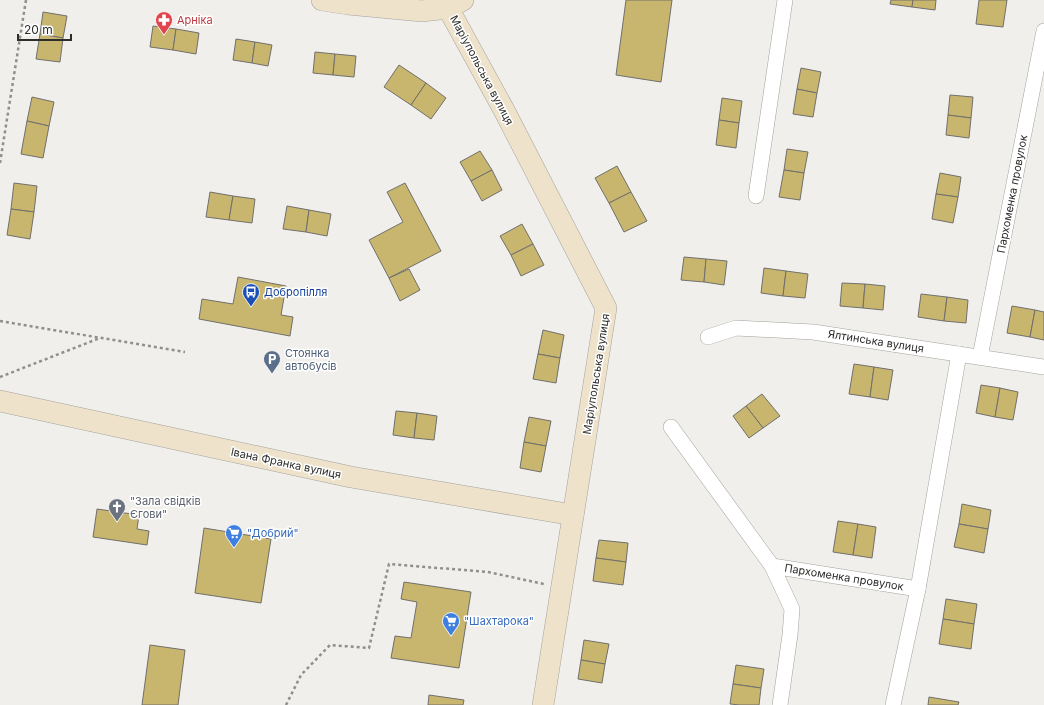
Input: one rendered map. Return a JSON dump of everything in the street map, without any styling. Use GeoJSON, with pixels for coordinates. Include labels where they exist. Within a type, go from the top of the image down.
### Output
{"type":"FeatureCollection","features":[{"type":"Feature","properties":{"kind":"street"},"geometry":{"type":"LineString","coordinates":[[322,0],[422,11],[451,3]]}},
{"type":"Feature","properties":{"kind":"street"},"geometry":{"type":"LineString","coordinates":[[756,196],[785,0]]}},
{"type":"Feature","properties":{"kind":"street","name":"Маріупольська вулиця"},"geometry":{"type":"LineString","coordinates":[[451,3],[508,119],[606,308],[543,705]]}},
{"type":"Feature","properties":{"kind":"street","name":"Пархоменка провулок"},"geometry":{"type":"LineString","coordinates":[[980,357],[1044,31]]}},
{"type":"Feature","properties":{"kind":"street","name":"Ялтинська вулиця"},"geometry":{"type":"LineString","coordinates":[[708,337],[736,328],[813,332],[1044,367]]}},
{"type":"Feature","properties":{"kind":"street","name":"Пархоменка провулок"},"geometry":{"type":"LineString","coordinates":[[772,566],[918,589],[959,354]]}},
{"type":"Feature","properties":{"kind":"street","name":"Івана Франка вулиця"},"geometry":{"type":"LineString","coordinates":[[0,401],[351,477],[573,515]]}},
{"type":"Feature","properties":{"kind":"street"},"geometry":{"type":"LineString","coordinates":[[671,427],[772,566]]}},
{"type":"Feature","properties":{"kind":"street","name":"Пархоменка провулок"},"geometry":{"type":"LineString","coordinates":[[772,566],[792,609],[790,635],[780,705]]}},
{"type":"Feature","properties":{"kind":"street"},"geometry":{"type":"LineString","coordinates":[[893,705],[918,589]]}},
{"type":"Feature","properties":{"kind":"path"},"geometry":{"type":"LineString","coordinates":[[0,163],[26,0]]}},
{"type":"Feature","properties":{"kind":"path"},"geometry":{"type":"LineString","coordinates":[[0,321],[185,352]]}},
{"type":"Feature","properties":{"kind":"path"},"geometry":{"type":"LineString","coordinates":[[0,377],[101,338]]}},
{"type":"Feature","properties":{"kind":"path"},"geometry":{"type":"LineString","coordinates":[[286,705],[301,674],[330,645],[369,648],[389,564],[488,572],[561,588]]}},
{"type":"Feature","properties":{"kind":"building"},"geometry":{"type":"Polygon","coordinates":[[[626,0],[672,0],[661,82],[616,75],[626,0]]]}},
{"type":"Feature","properties":{"kind":"building"},"geometry":{"type":"Polygon","coordinates":[[[891,0],[913,0],[912,7],[890,4],[891,0]]]}},
{"type":"Feature","properties":{"kind":"building"},"geometry":{"type":"Polygon","coordinates":[[[913,0],[936,0],[935,10],[912,7],[913,0]]]}},
{"type":"Feature","properties":{"kind":"building"},"geometry":{"type":"Polygon","coordinates":[[[979,0],[1007,0],[1003,27],[976,24],[979,0]]]}},
{"type":"Feature","properties":{"kind":"building"},"geometry":{"type":"Polygon","coordinates":[[[43,12],[67,16],[63,38],[40,34],[43,12]]]}},
{"type":"Feature","properties":{"kind":"building"},"geometry":{"type":"Polygon","coordinates":[[[153,26],[176,29],[173,50],[150,47],[153,26]]]}},
{"type":"Feature","properties":{"kind":"building"},"geometry":{"type":"Polygon","coordinates":[[[176,29],[199,33],[196,54],[173,50],[176,29]]]}},
{"type":"Feature","properties":{"kind":"building"},"geometry":{"type":"Polygon","coordinates":[[[40,34],[63,38],[60,62],[36,59],[40,34]]]}},
{"type":"Feature","properties":{"kind":"building"},"geometry":{"type":"Polygon","coordinates":[[[236,39],[255,42],[252,63],[233,60],[236,39]]]}},
{"type":"Feature","properties":{"kind":"building"},"geometry":{"type":"Polygon","coordinates":[[[255,42],[272,45],[268,66],[252,63],[255,42]]]}},
{"type":"Feature","properties":{"kind":"building"},"geometry":{"type":"Polygon","coordinates":[[[315,52],[335,54],[333,75],[313,73],[315,52]]]}},
{"type":"Feature","properties":{"kind":"building"},"geometry":{"type":"Polygon","coordinates":[[[335,54],[356,56],[354,77],[333,75],[335,54]]]}},
{"type":"Feature","properties":{"kind":"building"},"geometry":{"type":"Polygon","coordinates":[[[399,65],[426,83],[411,105],[384,87],[399,65]]]}},
{"type":"Feature","properties":{"kind":"building"},"geometry":{"type":"Polygon","coordinates":[[[801,68],[821,72],[817,93],[797,89],[801,68]]]}},
{"type":"Feature","properties":{"kind":"building"},"geometry":{"type":"Polygon","coordinates":[[[426,83],[446,98],[431,119],[411,105],[426,83]]]}},
{"type":"Feature","properties":{"kind":"building"},"geometry":{"type":"Polygon","coordinates":[[[797,89],[817,93],[813,117],[793,114],[797,89]]]}},
{"type":"Feature","properties":{"kind":"building"},"geometry":{"type":"Polygon","coordinates":[[[950,95],[973,97],[971,118],[948,115],[950,95]]]}},
{"type":"Feature","properties":{"kind":"building"},"geometry":{"type":"Polygon","coordinates":[[[32,97],[54,102],[49,126],[27,121],[32,97]]]}},
{"type":"Feature","properties":{"kind":"building"},"geometry":{"type":"Polygon","coordinates":[[[722,98],[742,101],[739,123],[719,120],[722,98]]]}},
{"type":"Feature","properties":{"kind":"building"},"geometry":{"type":"Polygon","coordinates":[[[948,115],[971,118],[969,138],[946,135],[948,115]]]}},
{"type":"Feature","properties":{"kind":"building"},"geometry":{"type":"Polygon","coordinates":[[[719,120],[739,123],[736,148],[716,145],[719,120]]]}},
{"type":"Feature","properties":{"kind":"building"},"geometry":{"type":"Polygon","coordinates":[[[27,121],[49,126],[43,158],[21,154],[27,121]]]}},
{"type":"Feature","properties":{"kind":"building"},"geometry":{"type":"Polygon","coordinates":[[[787,149],[808,152],[804,173],[784,170],[787,149]]]}},
{"type":"Feature","properties":{"kind":"building"},"geometry":{"type":"Polygon","coordinates":[[[480,151],[492,170],[471,181],[460,162],[480,151]]]}},
{"type":"Feature","properties":{"kind":"building"},"geometry":{"type":"Polygon","coordinates":[[[617,166],[631,192],[609,203],[595,178],[617,166]]]}},
{"type":"Feature","properties":{"kind":"building"},"geometry":{"type":"Polygon","coordinates":[[[492,170],[502,190],[482,201],[471,181],[492,170]]]}},
{"type":"Feature","properties":{"kind":"building"},"geometry":{"type":"Polygon","coordinates":[[[784,170],[804,173],[800,200],[779,197],[784,170]]]}},
{"type":"Feature","properties":{"kind":"building"},"geometry":{"type":"Polygon","coordinates":[[[940,173],[961,177],[958,197],[936,194],[940,173]]]}},
{"type":"Feature","properties":{"kind":"building"},"geometry":{"type":"Polygon","coordinates":[[[14,183],[37,186],[34,212],[11,209],[14,183]]]}},
{"type":"Feature","properties":{"kind":"building"},"geometry":{"type":"Polygon","coordinates":[[[405,183],[441,251],[389,278],[369,240],[403,222],[387,192],[405,183]]]}},
{"type":"Feature","properties":{"kind":"building"},"geometry":{"type":"Polygon","coordinates":[[[210,192],[233,196],[229,220],[206,217],[210,192]]]}},
{"type":"Feature","properties":{"kind":"building"},"geometry":{"type":"Polygon","coordinates":[[[631,192],[647,221],[624,232],[609,203],[631,192]]]}},
{"type":"Feature","properties":{"kind":"building"},"geometry":{"type":"Polygon","coordinates":[[[936,194],[958,197],[953,223],[932,219],[936,194]]]}},
{"type":"Feature","properties":{"kind":"building"},"geometry":{"type":"Polygon","coordinates":[[[233,196],[255,199],[252,223],[229,220],[233,196]]]}},
{"type":"Feature","properties":{"kind":"building"},"geometry":{"type":"Polygon","coordinates":[[[287,206],[309,210],[306,232],[283,229],[287,206]]]}},
{"type":"Feature","properties":{"kind":"building"},"geometry":{"type":"Polygon","coordinates":[[[11,209],[34,212],[30,239],[7,235],[11,209]]]}},
{"type":"Feature","properties":{"kind":"building"},"geometry":{"type":"Polygon","coordinates":[[[309,210],[331,214],[327,236],[306,232],[309,210]]]}},
{"type":"Feature","properties":{"kind":"building"},"geometry":{"type":"Polygon","coordinates":[[[522,224],[533,244],[511,255],[500,236],[522,224]]]}},
{"type":"Feature","properties":{"kind":"building"},"geometry":{"type":"Polygon","coordinates":[[[533,244],[544,265],[521,276],[511,255],[533,244]]]}},
{"type":"Feature","properties":{"kind":"building"},"geometry":{"type":"Polygon","coordinates":[[[684,257],[706,259],[704,282],[681,280],[684,257]]]}},
{"type":"Feature","properties":{"kind":"building"},"geometry":{"type":"Polygon","coordinates":[[[706,259],[727,261],[724,285],[704,282],[706,259]]]}},
{"type":"Feature","properties":{"kind":"building"},"geometry":{"type":"Polygon","coordinates":[[[764,268],[786,271],[783,296],[761,293],[764,268]]]}},
{"type":"Feature","properties":{"kind":"building"},"geometry":{"type":"Polygon","coordinates":[[[409,269],[420,290],[400,301],[389,278],[409,269]]]}},
{"type":"Feature","properties":{"kind":"building"},"geometry":{"type":"Polygon","coordinates":[[[786,271],[808,274],[805,298],[783,296],[786,271]]]}},
{"type":"Feature","properties":{"kind":"building"},"geometry":{"type":"Polygon","coordinates":[[[238,277],[286,286],[281,315],[293,317],[290,336],[199,319],[202,299],[233,304],[238,277]]]}},
{"type":"Feature","properties":{"kind":"building"},"geometry":{"type":"Polygon","coordinates":[[[842,283],[865,284],[863,308],[840,306],[842,283]]]}},
{"type":"Feature","properties":{"kind":"building"},"geometry":{"type":"Polygon","coordinates":[[[865,284],[885,286],[883,310],[863,308],[865,284]]]}},
{"type":"Feature","properties":{"kind":"building"},"geometry":{"type":"Polygon","coordinates":[[[921,294],[947,297],[944,321],[918,317],[921,294]]]}},
{"type":"Feature","properties":{"kind":"building"},"geometry":{"type":"Polygon","coordinates":[[[947,297],[968,300],[966,323],[944,321],[947,297]]]}},
{"type":"Feature","properties":{"kind":"building"},"geometry":{"type":"Polygon","coordinates":[[[1012,306],[1035,310],[1030,337],[1007,333],[1012,306]]]}},
{"type":"Feature","properties":{"kind":"building"},"geometry":{"type":"Polygon","coordinates":[[[1035,310],[1044,312],[1044,340],[1030,337],[1035,310]]]}},
{"type":"Feature","properties":{"kind":"building"},"geometry":{"type":"Polygon","coordinates":[[[543,330],[564,335],[560,358],[538,354],[543,330]]]}},
{"type":"Feature","properties":{"kind":"building"},"geometry":{"type":"Polygon","coordinates":[[[538,354],[560,358],[556,383],[533,379],[538,354]]]}},
{"type":"Feature","properties":{"kind":"building"},"geometry":{"type":"Polygon","coordinates":[[[854,364],[874,367],[870,397],[849,394],[854,364]]]}},
{"type":"Feature","properties":{"kind":"building"},"geometry":{"type":"Polygon","coordinates":[[[874,367],[893,370],[888,400],[870,397],[874,367]]]}},
{"type":"Feature","properties":{"kind":"building"},"geometry":{"type":"Polygon","coordinates":[[[981,385],[1000,388],[995,417],[976,413],[981,385]]]}},
{"type":"Feature","properties":{"kind":"building"},"geometry":{"type":"Polygon","coordinates":[[[1000,388],[1018,392],[1013,420],[995,417],[1000,388]]]}},
{"type":"Feature","properties":{"kind":"building"},"geometry":{"type":"Polygon","coordinates":[[[762,394],[780,416],[763,428],[746,406],[762,394]]]}},
{"type":"Feature","properties":{"kind":"building"},"geometry":{"type":"Polygon","coordinates":[[[746,406],[763,428],[749,438],[733,416],[746,406]]]}},
{"type":"Feature","properties":{"kind":"building"},"geometry":{"type":"Polygon","coordinates":[[[396,411],[417,413],[414,438],[393,435],[396,411]]]}},
{"type":"Feature","properties":{"kind":"building"},"geometry":{"type":"Polygon","coordinates":[[[417,413],[437,416],[434,440],[414,438],[417,413]]]}},
{"type":"Feature","properties":{"kind":"building"},"geometry":{"type":"Polygon","coordinates":[[[529,417],[551,421],[546,446],[524,442],[529,417]]]}},
{"type":"Feature","properties":{"kind":"building"},"geometry":{"type":"Polygon","coordinates":[[[524,442],[546,446],[541,472],[520,468],[524,442]]]}},
{"type":"Feature","properties":{"kind":"building"},"geometry":{"type":"Polygon","coordinates":[[[962,504],[991,510],[988,529],[959,524],[962,504]]]}},
{"type":"Feature","properties":{"kind":"building","name":"\"Зала свідків Єгови\""},"geometry":{"type":"Polygon","coordinates":[[[97,509],[139,515],[137,529],[149,531],[147,545],[93,537],[97,509]]]}},
{"type":"Feature","properties":{"kind":"building"},"geometry":{"type":"Polygon","coordinates":[[[838,521],[858,524],[853,555],[833,552],[838,521]]]}},
{"type":"Feature","properties":{"kind":"building"},"geometry":{"type":"Polygon","coordinates":[[[858,524],[876,527],[872,558],[853,555],[858,524]]]}},
{"type":"Feature","properties":{"kind":"building"},"geometry":{"type":"Polygon","coordinates":[[[959,524],[988,529],[984,553],[954,547],[959,524]]]}},
{"type":"Feature","properties":{"kind":"building"},"geometry":{"type":"Polygon","coordinates":[[[204,528],[271,539],[261,603],[195,593],[204,528]]]}},
{"type":"Feature","properties":{"kind":"building"},"geometry":{"type":"Polygon","coordinates":[[[599,540],[628,543],[626,562],[596,558],[599,540]]]}},
{"type":"Feature","properties":{"kind":"building"},"geometry":{"type":"Polygon","coordinates":[[[596,558],[626,562],[623,585],[593,581],[596,558]]]}},
{"type":"Feature","properties":{"kind":"building"},"geometry":{"type":"Polygon","coordinates":[[[404,582],[471,592],[459,668],[391,658],[395,636],[411,638],[417,602],[401,599],[404,582]]]}},
{"type":"Feature","properties":{"kind":"building"},"geometry":{"type":"Polygon","coordinates":[[[946,599],[977,604],[974,624],[943,619],[946,599]]]}},
{"type":"Feature","properties":{"kind":"building"},"geometry":{"type":"Polygon","coordinates":[[[943,619],[974,624],[971,649],[939,644],[943,619]]]}},
{"type":"Feature","properties":{"kind":"building"},"geometry":{"type":"Polygon","coordinates":[[[584,640],[609,644],[605,664],[581,660],[584,640]]]}},
{"type":"Feature","properties":{"kind":"building"},"geometry":{"type":"Polygon","coordinates":[[[150,645],[185,650],[178,705],[142,705],[150,645]]]}},
{"type":"Feature","properties":{"kind":"building"},"geometry":{"type":"Polygon","coordinates":[[[581,660],[605,664],[602,683],[578,679],[581,660]]]}},
{"type":"Feature","properties":{"kind":"building"},"geometry":{"type":"Polygon","coordinates":[[[736,665],[764,669],[761,688],[733,684],[736,665]]]}},
{"type":"Feature","properties":{"kind":"building"},"geometry":{"type":"Polygon","coordinates":[[[733,684],[761,688],[759,705],[730,704],[733,684]]]}},
{"type":"Feature","properties":{"kind":"building"},"geometry":{"type":"Polygon","coordinates":[[[429,695],[464,700],[463,705],[428,705],[429,695]]]}},
{"type":"Feature","properties":{"kind":"building"},"geometry":{"type":"Polygon","coordinates":[[[929,697],[959,702],[958,705],[928,705],[929,697]]]}},
{"type":"Feature","properties":{"kind":"place","name":"Арніка"},"geometry":{"type":"Point","coordinates":[164,35]}},
{"type":"Feature","properties":{"kind":"place","name":"Добропілля"},"geometry":{"type":"Point","coordinates":[251,307]}},
{"type":"Feature","properties":{"kind":"place","name":"Стоянка автобусів"},"geometry":{"type":"Point","coordinates":[272,374]}},
{"type":"Feature","properties":{"kind":"place","name":"\"Зала свідків Єгови\""},"geometry":{"type":"Point","coordinates":[117,522]}},
{"type":"Feature","properties":{"kind":"place","name":"\"Добрий\""},"geometry":{"type":"Point","coordinates":[234,548]}},
{"type":"Feature","properties":{"kind":"place","name":"\"Шахтарока\""},"geometry":{"type":"Point","coordinates":[451,636]}}]}
